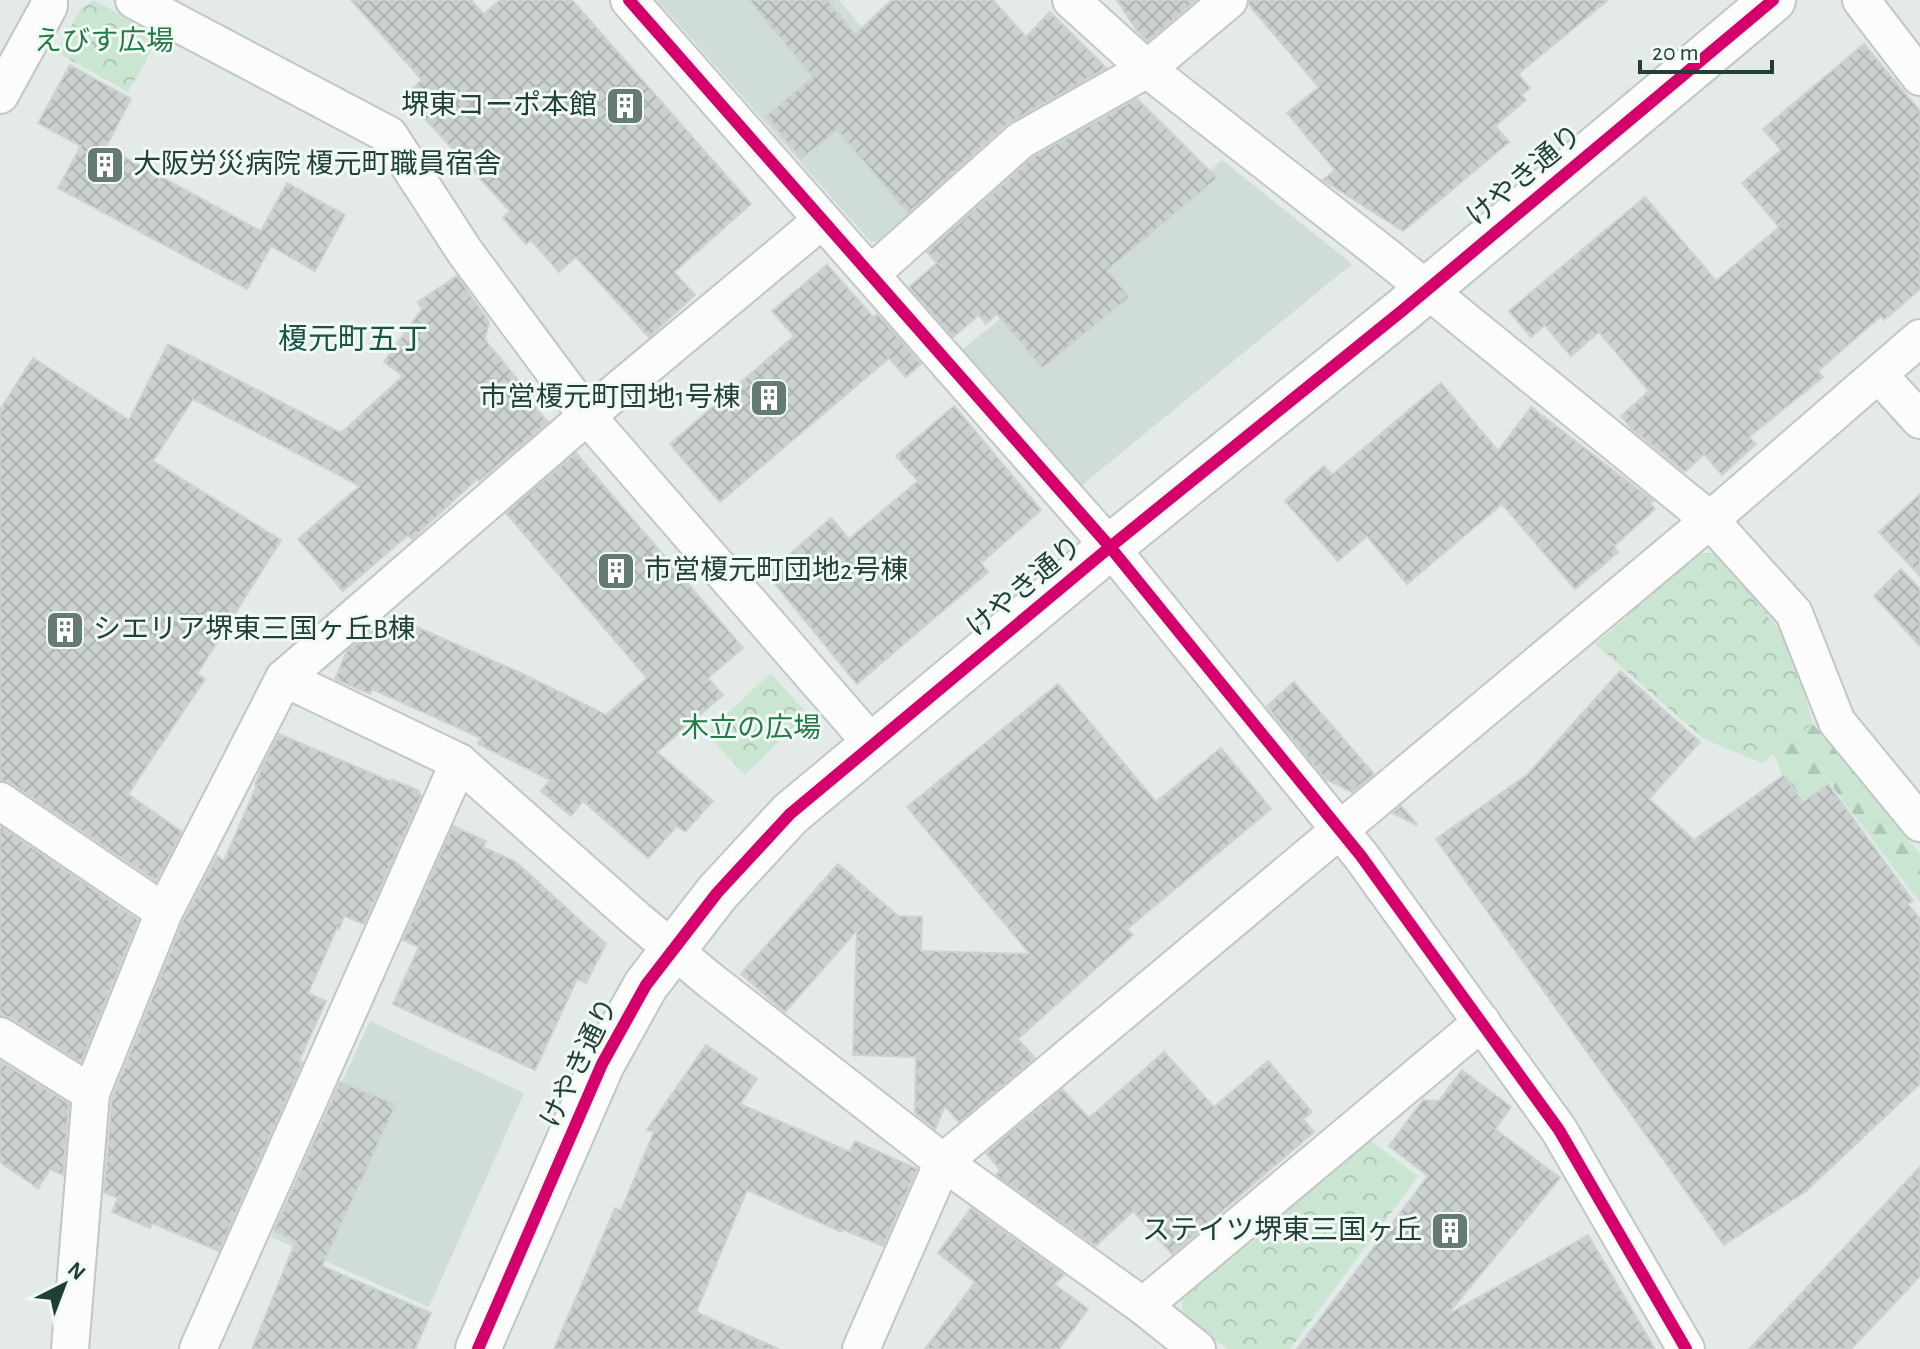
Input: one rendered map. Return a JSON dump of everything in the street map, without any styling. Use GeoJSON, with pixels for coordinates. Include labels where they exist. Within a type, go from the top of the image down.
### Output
{"type":"FeatureCollection","features":[{"type":"Feature","properties":{"kind":"street"},"geometry":{"type":"LineString","coordinates":[[0,95],[49,6],[49,0]]}},
{"type":"Feature","properties":{"kind":"street"},"geometry":{"type":"LineString","coordinates":[[134,0],[389,135],[465,252],[587,416],[873,745]]}},
{"type":"Feature","properties":{"kind":"street"},"geometry":{"type":"LineString","coordinates":[[629,0],[1110,547],[1341,831],[1559,1130],[1686,1349]]}},
{"type":"Feature","properties":{"kind":"street"},"geometry":{"type":"LineString","coordinates":[[1071,0],[1147,69],[1427,290],[1710,520],[1794,613],[1837,722],[1920,823]]}},
{"type":"Feature","properties":{"kind":"street"},"geometry":{"type":"LineString","coordinates":[[871,274],[1021,140],[1147,69],[1229,0]]}},
{"type":"Feature","properties":{"kind":"street","name":"けやき通り"},"geometry":{"type":"LineString","coordinates":[[478,1349],[602,1064],[646,985],[717,893],[790,814],[1110,547],[1427,290],[1773,0]]}},
{"type":"Feature","properties":{"kind":"street"},"geometry":{"type":"LineString","coordinates":[[1861,0],[1920,77]]}},
{"type":"Feature","properties":{"kind":"street"},"geometry":{"type":"LineString","coordinates":[[70,1349],[91,1093],[164,912],[284,678],[587,416],[821,221]]}},
{"type":"Feature","properties":{"kind":"street"},"geometry":{"type":"LineString","coordinates":[[861,1349],[943,1162],[1710,520],[1920,338]]}},
{"type":"Feature","properties":{"kind":"street"},"geometry":{"type":"LineString","coordinates":[[1879,375],[1920,420]]}},
{"type":"Feature","properties":{"kind":"street"},"geometry":{"type":"LineString","coordinates":[[284,678],[459,762],[672,949],[943,1162],[1143,1306],[1197,1349]]}},
{"type":"Feature","properties":{"kind":"street"},"geometry":{"type":"LineString","coordinates":[[198,1349],[459,762]]}},
{"type":"Feature","properties":{"kind":"street"},"geometry":{"type":"LineString","coordinates":[[0,801],[164,912]]}},
{"type":"Feature","properties":{"kind":"street"},"geometry":{"type":"LineString","coordinates":[[1143,1306],[1482,1022]]}},
{"type":"Feature","properties":{"kind":"street"},"geometry":{"type":"LineString","coordinates":[[0,1036],[91,1093]]}},
{"type":"Feature","properties":{"kind":"shaded area"},"geometry":{"type":"Polygon","coordinates":[[[657,0],[839,0],[977,165],[896,238],[871,242],[657,0]]]}},
{"type":"Feature","properties":{"kind":"shaded area"},"geometry":{"type":"Polygon","coordinates":[[[1222,160],[1352,264],[1082,485],[962,350],[1092,244],[1109,263],[1222,160]]]}},
{"type":"Feature","properties":{"kind":"shaded area"},"geometry":{"type":"Polygon","coordinates":[[[370,1021],[524,1093],[429,1307],[271,1237],[370,1021]]]}},
{"type":"Feature","properties":{"kind":"green space","name":"えびす広場"},"geometry":{"type":"Polygon","coordinates":[[[94,0],[159,37],[128,92],[56,52],[81,9],[94,0]]]}},
{"type":"Feature","properties":{"kind":"green space"},"geometry":{"type":"Polygon","coordinates":[[[1717,553],[1789,641],[1813,724],[1920,854],[1920,903],[1829,782],[1804,800],[1782,774],[1765,733],[1625,617],[1698,554],[1717,553]]]}},
{"type":"Feature","properties":{"kind":"green space"},"geometry":{"type":"Polygon","coordinates":[[[1699,555],[1718,555],[1787,641],[1812,724],[1762,763],[1704,739],[1595,644],[1699,555]]]}},
{"type":"Feature","properties":{"kind":"green space","name":"木立の広場"},"geometry":{"type":"Polygon","coordinates":[[[771,673],[807,714],[745,775],[706,733],[771,673]]]}},
{"type":"Feature","properties":{"kind":"green space"},"geometry":{"type":"Polygon","coordinates":[[[1367,1138],[1418,1176],[1290,1349],[1228,1349],[1183,1316],[1182,1297],[1367,1138]]]}},
{"type":"Feature","properties":{"kind":"building"},"geometry":{"type":"Polygon","coordinates":[[[351,0],[471,0],[484,14],[500,0],[572,0],[751,204],[674,272],[695,295],[649,337],[576,257],[559,272],[531,240],[526,244],[503,218],[510,211],[404,96],[422,80],[351,0]]]}},
{"type":"Feature","properties":{"kind":"building"},"geometry":{"type":"Polygon","coordinates":[[[749,0],[827,0],[855,34],[892,0],[993,0],[1026,37],[1050,12],[1106,68],[1007,124],[908,213],[837,130],[801,159],[766,116],[813,77],[749,0]]]}},
{"type":"Feature","properties":{"kind":"building"},"geometry":{"type":"Polygon","coordinates":[[[1117,0],[1196,0],[1148,41],[1137,31],[1117,0]]]}},
{"type":"Feature","properties":{"kind":"building"},"geometry":{"type":"Polygon","coordinates":[[[1249,0],[1608,0],[1518,74],[1530,88],[1521,95],[1526,100],[1495,126],[1509,142],[1403,231],[1323,180],[1335,170],[1287,113],[1319,87],[1249,5],[1249,0]]]}},
{"type":"Feature","properties":{"kind":"building"},"geometry":{"type":"Polygon","coordinates":[[[1864,44],[1920,111],[1920,289],[1884,320],[1881,316],[1818,371],[1823,377],[1749,437],[1756,444],[1722,475],[1704,454],[1685,472],[1632,429],[1621,416],[1649,391],[1599,332],[1571,356],[1545,325],[1531,337],[1509,311],[1645,197],[1716,281],[1779,227],[1742,183],[1781,150],[1763,129],[1864,44]]]}},
{"type":"Feature","properties":{"kind":"building","name":"大阪労災病院 榎元町職員宿舎"},"geometry":{"type":"Polygon","coordinates":[[[70,65],[131,99],[106,147],[261,231],[287,183],[345,215],[315,271],[271,246],[247,289],[58,188],[81,146],[38,123],[70,65]]]}},
{"type":"Feature","properties":{"kind":"building"},"geometry":{"type":"Polygon","coordinates":[[[1137,99],[1217,178],[1107,270],[1129,297],[1042,368],[997,314],[986,324],[979,315],[953,337],[909,287],[937,263],[927,252],[1033,157],[1137,99]]]}},
{"type":"Feature","properties":{"kind":"building","name":"市営榎元町団地1号棟"},"geometry":{"type":"Polygon","coordinates":[[[827,265],[874,318],[877,314],[921,364],[906,377],[889,358],[720,502],[670,444],[794,336],[772,311],[827,265]]]}},
{"type":"Feature","properties":{"kind":"building"},"geometry":{"type":"Polygon","coordinates":[[[457,276],[489,322],[485,340],[523,386],[519,389],[548,422],[479,481],[477,479],[412,539],[408,535],[343,591],[298,539],[360,486],[193,399],[153,461],[281,540],[197,674],[205,679],[128,794],[182,832],[156,881],[12,784],[0,780],[0,410],[33,358],[129,420],[168,344],[341,433],[403,376],[384,362],[422,309],[418,302],[457,276]]]}},
{"type":"Feature","properties":{"kind":"building"},"geometry":{"type":"Polygon","coordinates":[[[1441,383],[1498,451],[1531,407],[1653,501],[1650,503],[1655,509],[1614,546],[1618,552],[1575,589],[1502,504],[1407,584],[1367,536],[1338,561],[1285,501],[1324,466],[1332,475],[1441,383]]]}},
{"type":"Feature","properties":{"kind":"building"},"geometry":{"type":"Polygon","coordinates":[[[954,406],[1041,510],[981,563],[988,572],[857,684],[767,574],[831,518],[849,539],[918,481],[896,456],[954,406]]]}},
{"type":"Feature","properties":{"kind":"building"},"geometry":{"type":"Polygon","coordinates":[[[576,453],[743,648],[708,678],[723,695],[657,752],[713,801],[685,832],[677,826],[648,858],[583,801],[571,816],[541,791],[550,780],[478,744],[481,738],[372,689],[370,694],[335,679],[347,651],[392,616],[606,715],[647,678],[506,513],[576,453]]]}},
{"type":"Feature","properties":{"kind":"building"},"geometry":{"type":"Polygon","coordinates":[[[1920,494],[1920,576],[1879,532],[1920,494]]]}},
{"type":"Feature","properties":{"kind":"building"},"geometry":{"type":"Polygon","coordinates":[[[1901,569],[1920,589],[1920,646],[1874,596],[1901,569]]]}},
{"type":"Feature","properties":{"kind":"building"},"geometry":{"type":"Polygon","coordinates":[[[1620,671],[1700,742],[1649,799],[1694,840],[1784,775],[1803,802],[1828,784],[1913,901],[1908,904],[1920,919],[1920,1084],[1806,1191],[1724,1245],[1436,839],[1528,774],[1620,671]]]}},
{"type":"Feature","properties":{"kind":"building"},"geometry":{"type":"Polygon","coordinates":[[[1294,682],[1374,774],[1352,792],[1325,779],[1267,706],[1294,682]]]}},
{"type":"Feature","properties":{"kind":"building"},"geometry":{"type":"Polygon","coordinates":[[[1058,684],[1156,802],[1221,748],[1271,809],[1127,929],[1133,935],[1018,1039],[1035,1058],[959,1122],[945,1106],[935,1129],[915,1113],[916,1057],[853,1055],[857,930],[785,1012],[741,974],[838,864],[898,916],[922,917],[921,951],[1030,954],[907,807],[1058,684]]]}},
{"type":"Feature","properties":{"kind":"building"},"geometry":{"type":"Polygon","coordinates":[[[279,734],[418,790],[421,796],[364,924],[344,916],[308,993],[326,1001],[299,1061],[303,1062],[219,1251],[152,1223],[150,1228],[112,1212],[118,1198],[104,1192],[112,1098],[183,921],[217,856],[224,861],[262,767],[279,734]]]}},
{"type":"Feature","properties":{"kind":"building"},"geometry":{"type":"Polygon","coordinates":[[[1401,806],[1417,824],[1416,825],[1393,813],[1401,806]]]}},
{"type":"Feature","properties":{"kind":"building"},"geometry":{"type":"Polygon","coordinates":[[[0,826],[138,920],[81,1062],[11,1018],[0,1015],[0,826]]]}},
{"type":"Feature","properties":{"kind":"building"},"geometry":{"type":"Polygon","coordinates":[[[453,826],[486,841],[483,847],[516,862],[606,944],[586,983],[577,979],[535,1070],[393,1004],[419,947],[403,940],[453,826]]]}},
{"type":"Feature","properties":{"kind":"building"},"geometry":{"type":"Polygon","coordinates":[[[706,1045],[757,1079],[740,1104],[850,1152],[855,1141],[917,1169],[883,1246],[842,1229],[841,1232],[747,1190],[696,1312],[779,1349],[554,1349],[615,1208],[621,1211],[654,1132],[647,1130],[706,1045]]]}},
{"type":"Feature","properties":{"kind":"building"},"geometry":{"type":"Polygon","coordinates":[[[1164,1052],[1214,1107],[1268,1061],[1312,1112],[1303,1119],[1314,1132],[1172,1254],[1133,1211],[1096,1246],[996,1175],[1000,1170],[986,1153],[1062,1089],[1089,1118],[1164,1052]]]}},
{"type":"Feature","properties":{"kind":"building"},"geometry":{"type":"Polygon","coordinates":[[[0,1061],[69,1104],[63,1175],[50,1169],[38,1188],[0,1162],[0,1061]]]}},
{"type":"Feature","properties":{"kind":"building"},"geometry":{"type":"Polygon","coordinates":[[[1462,1070],[1511,1107],[1495,1129],[1560,1178],[1447,1315],[1588,1235],[1655,1349],[1297,1349],[1428,1176],[1389,1146],[1423,1100],[1439,1101],[1462,1070]]]}},
{"type":"Feature","properties":{"kind":"building"},"geometry":{"type":"Polygon","coordinates":[[[340,1082],[396,1104],[322,1266],[431,1313],[415,1349],[252,1349],[296,1241],[274,1231],[340,1082]]]}},
{"type":"Feature","properties":{"kind":"building"},"geometry":{"type":"Polygon","coordinates":[[[1920,1167],[1920,1276],[1851,1349],[1749,1349],[1920,1167]]]}},
{"type":"Feature","properties":{"kind":"building"},"geometry":{"type":"Polygon","coordinates":[[[971,1208],[1064,1275],[1054,1284],[1088,1309],[1059,1349],[925,1349],[975,1282],[938,1253],[971,1208]]]}},
{"type":"Feature","properties":{"kind":"cycle path"},"geometry":{"type":"LineString","coordinates":[[629,0],[1110,547],[1361,856],[1559,1130],[1686,1349]]}},
{"type":"Feature","properties":{"kind":"cycle path"},"geometry":{"type":"LineString","coordinates":[[478,1349],[602,1064],[646,985],[717,893],[790,814],[1110,547],[1403,310],[1773,0]]}},
{"type":"Feature","properties":{"kind":"place","name":"堺東コーポ本館"},"geometry":{"type":"Point","coordinates":[625,106]}},
{"type":"Feature","properties":{"kind":"place","name":"大阪労災病院 榎元町職員宿舎"},"geometry":{"type":"Point","coordinates":[105,165]}},
{"type":"Feature","properties":{"kind":"place","name":"市営榎元町団地1号棟"},"geometry":{"type":"Point","coordinates":[769,398]}},
{"type":"Feature","properties":{"kind":"place","name":"市営榎元町団地2号棟"},"geometry":{"type":"Point","coordinates":[616,571]}},
{"type":"Feature","properties":{"kind":"place","name":"シエリア堺東三国ヶ丘B棟"},"geometry":{"type":"Point","coordinates":[65,630]}},
{"type":"Feature","properties":{"kind":"place","name":"ステイツ堺東三国ヶ丘"},"geometry":{"type":"Point","coordinates":[1450,1231]}},
{"type":"Feature","properties":{"kind":"district","name":"榎元町五丁"},"geometry":{"type":"Point","coordinates":[353,340]}}]}
